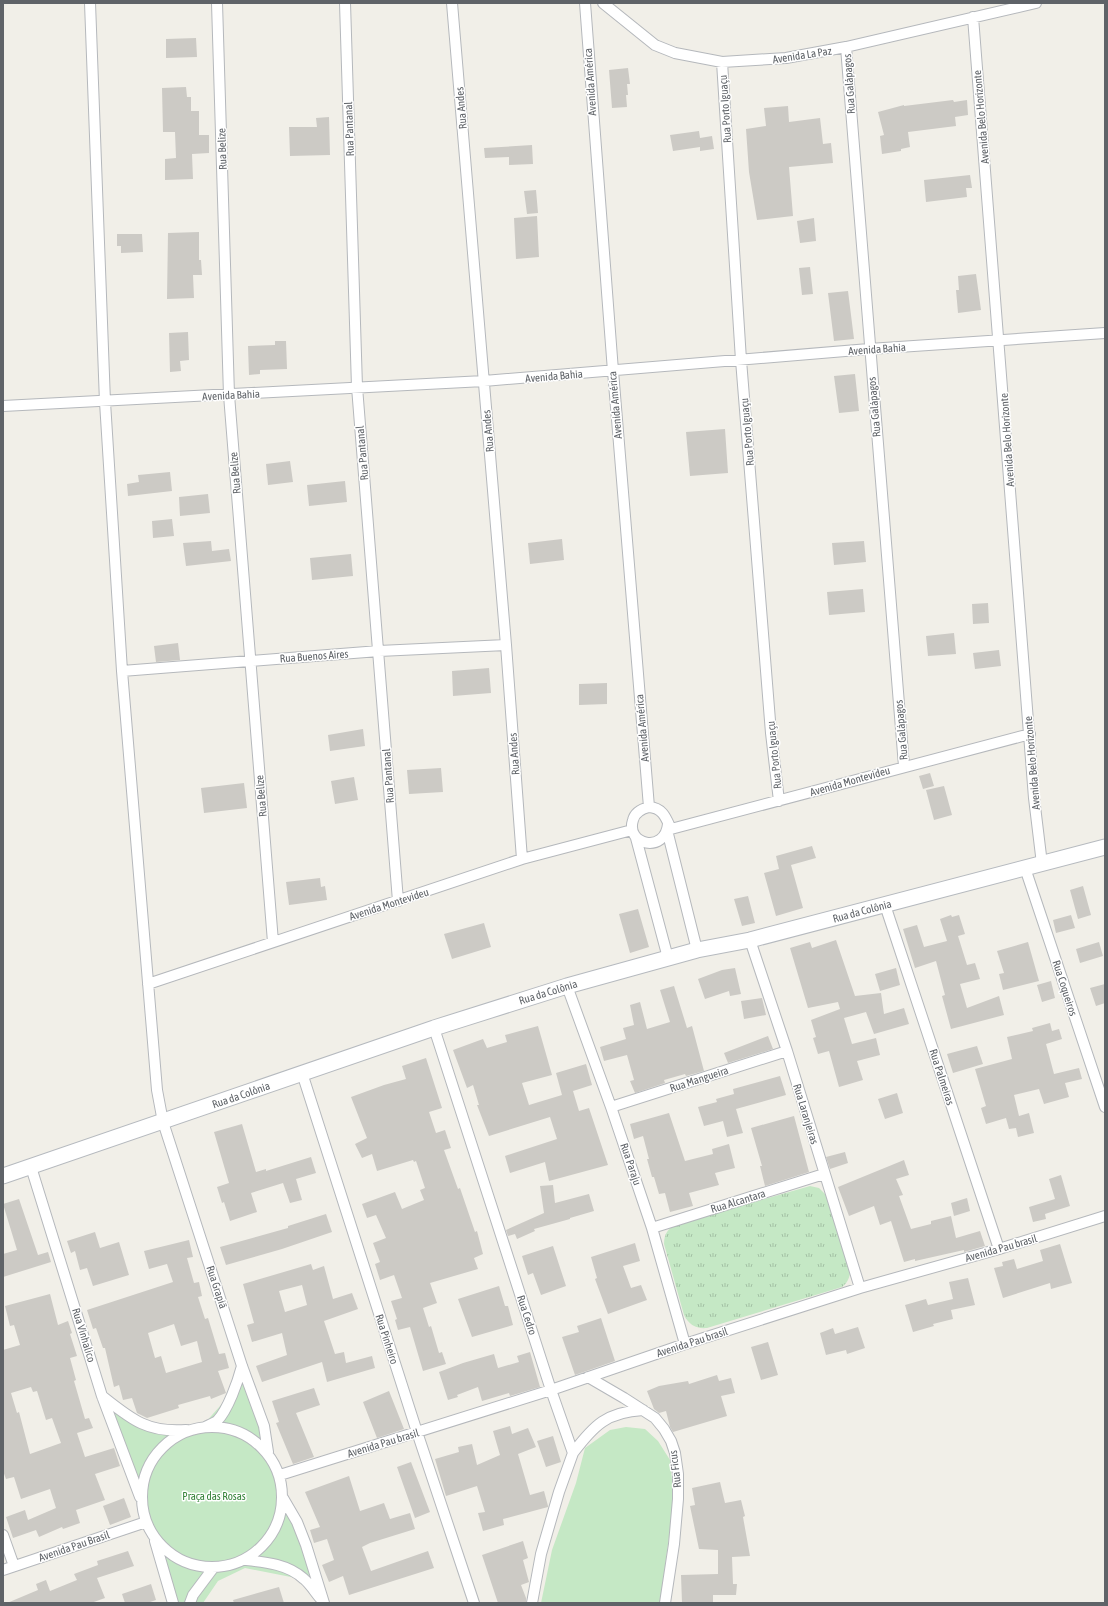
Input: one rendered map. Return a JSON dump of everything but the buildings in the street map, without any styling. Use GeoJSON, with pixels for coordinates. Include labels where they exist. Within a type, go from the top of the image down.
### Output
{"type":"FeatureCollection","features":[{"type":"Feature","properties":{"kind":"main road","name":"Rua da Colônia"},"geometry":{"type":"LineString","coordinates":[[3,1176],[434,1028],[567,986],[697,950],[750,940],[1105,847]]}},
{"type":"Feature","properties":{"kind":"street","name":"Rua Grapiã"},"geometry":{"type":"LineString","coordinates":[[90,3],[105,402],[122,671],[157,1090],[163,1122],[242,1366],[264,1426],[268,1452]]}},
{"type":"Feature","properties":{"kind":"street","name":"Rua Belize"},"geometry":{"type":"LineString","coordinates":[[218,3],[229,395],[274,942]]}},
{"type":"Feature","properties":{"kind":"street","name":"Rua Pantanal"},"geometry":{"type":"LineString","coordinates":[[345,3],[357,387],[398,901]]}},
{"type":"Feature","properties":{"kind":"street","name":"Rua Andes"},"geometry":{"type":"LineString","coordinates":[[452,3],[506,645],[522,859]]}},
{"type":"Feature","properties":{"kind":"street","name":"Avenida América"},"geometry":{"type":"LineString","coordinates":[[585,3],[612,371],[649,807]]}},
{"type":"Feature","properties":{"kind":"street","name":"Avenida La Paz"},"geometry":{"type":"LineString","coordinates":[[603,3],[655,45],[675,53],[722,62],[780,59],[846,47],[1036,3]]}},
{"type":"Feature","properties":{"kind":"street","name":"Avenida Belo Horizonte"},"geometry":{"type":"LineString","coordinates":[[973,17],[1034,798],[1042,864]]}},
{"type":"Feature","properties":{"kind":"street","name":"Rua Galápagos"},"geometry":{"type":"LineString","coordinates":[[846,47],[869,349],[904,766]]}},
{"type":"Feature","properties":{"kind":"street","name":"Rua Porto Iguaçu"},"geometry":{"type":"LineString","coordinates":[[722,62],[741,360],[771,733],[779,801]]}},
{"type":"Feature","properties":{"kind":"street","name":"Avenida Bahia"},"geometry":{"type":"LineString","coordinates":[[3,406],[105,402],[484,381],[869,349],[1105,333]]}},
{"type":"Feature","properties":{"kind":"street","name":"Rua Buenos Aires"},"geometry":{"type":"LineString","coordinates":[[122,671],[379,651],[506,645]]}},
{"type":"Feature","properties":{"kind":"street","name":"Avenida Montevideu"},"geometry":{"type":"LineString","coordinates":[[669,830],[904,766],[1030,734]]}},
{"type":"Feature","properties":{"kind":"street"},"geometry":{"type":"LineString","coordinates":[[668,958],[634,834],[634,817],[637,812],[649,807],[655,808],[664,814],[697,950]]}},
{"type":"Feature","properties":{"kind":"street"},"geometry":{"type":"LineString","coordinates":[[634,834],[641,842],[654,843],[665,836],[669,830]]}},
{"type":"Feature","properties":{"kind":"street","name":"Avenida Montevideu"},"geometry":{"type":"LineString","coordinates":[[148,984],[522,859],[634,834]]}},
{"type":"Feature","properties":{"kind":"street","name":"Rua Coqueiros"},"geometry":{"type":"LineString","coordinates":[[1025,868],[1105,1107]]}},
{"type":"Feature","properties":{"kind":"street","name":"Rua Palmeiras"},"geometry":{"type":"LineString","coordinates":[[884,905],[999,1249]]}},
{"type":"Feature","properties":{"kind":"street","name":"Rua Laranjeiras"},"geometry":{"type":"LineString","coordinates":[[750,940],[787,1051],[860,1288]]}},
{"type":"Feature","properties":{"kind":"street","name":"Rua Paraju"},"geometry":{"type":"LineString","coordinates":[[567,986],[611,1107],[652,1228],[685,1344]]}},
{"type":"Feature","properties":{"kind":"street","name":"Rua Cedro"},"geometry":{"type":"LineString","coordinates":[[434,1028],[551,1390],[573,1453]]}},
{"type":"Feature","properties":{"kind":"street","name":"Rua Mangueira"},"geometry":{"type":"LineString","coordinates":[[611,1107],[787,1051]]}},
{"type":"Feature","properties":{"kind":"street","name":"Rua Pinheiro"},"geometry":{"type":"LineString","coordinates":[[302,1074],[417,1432],[474,1603]]}},
{"type":"Feature","properties":{"kind":"street","name":"Rua Vinhalico"},"geometry":{"type":"LineString","coordinates":[[31,1167],[102,1396],[133,1476],[141,1502]]}},
{"type":"Feature","properties":{"kind":"street","name":"Rua Alcantara"},"geometry":{"type":"LineString","coordinates":[[652,1228],[824,1174]]}},
{"type":"Feature","properties":{"kind":"street","name":"Avenida Pau brasil"},"geometry":{"type":"LineString","coordinates":[[280,1475],[551,1390],[685,1344],[860,1288],[999,1249],[1105,1216]]}},
{"type":"Feature","properties":{"kind":"street"},"geometry":{"type":"LineString","coordinates":[[205,1427],[216,1421],[225,1408],[232,1395],[242,1366]]}},
{"type":"Feature","properties":{"kind":"street","name":"Rua Ficus"},"geometry":{"type":"LineString","coordinates":[[588,1377],[655,1418],[664,1429],[675,1453],[678,1474],[678,1499],[674,1544],[665,1603]]}},
{"type":"Feature","properties":{"kind":"street"},"geometry":{"type":"LineString","coordinates":[[102,1396],[130,1417],[145,1426],[169,1432],[205,1427],[246,1434],[268,1452],[280,1475],[283,1498],[280,1517],[271,1537],[260,1549],[244,1560],[230,1565],[214,1568],[191,1564],[178,1559],[163,1548],[152,1534]]}},
{"type":"Feature","properties":{"kind":"street"},"geometry":{"type":"LineString","coordinates":[[532,1603],[542,1554],[559,1492],[573,1453],[594,1427],[608,1418],[625,1411],[642,1410]]}},
{"type":"Feature","properties":{"kind":"street"},"geometry":{"type":"LineString","coordinates":[[173,1603],[159,1551],[146,1522],[141,1502],[143,1479],[151,1458],[168,1441],[188,1430]]}},
{"type":"Feature","properties":{"kind":"street"},"geometry":{"type":"LineString","coordinates":[[283,1498],[297,1522],[306,1545],[323,1602]]}},
{"type":"Feature","properties":{"kind":"street","name":"Avenida Pau Brasil"},"geometry":{"type":"LineString","coordinates":[[3,1570],[146,1522]]}},
{"type":"Feature","properties":{"kind":"street"},"geometry":{"type":"LineString","coordinates":[[3,1535],[14,1566]]}},
{"type":"Feature","properties":{"kind":"street"},"geometry":{"type":"LineString","coordinates":[[244,1560],[269,1562],[288,1568],[304,1578],[323,1602]]}},
{"type":"Feature","properties":{"kind":"street"},"geometry":{"type":"LineString","coordinates":[[190,1603],[193,1595],[214,1568]]}},
{"type":"Feature","properties":{"kind":"green space"},"geometry":{"type":"Polygon","coordinates":[[[810,1186],[819,1188],[826,1195],[850,1273],[845,1284],[842,1287],[707,1328],[699,1328],[691,1324],[684,1315],[664,1244],[666,1234],[669,1229],[677,1224],[810,1186]]]}},
{"type":"Feature","properties":{"kind":"green space","name":"Praça das Rosas"},"geometry":{"type":"Polygon","coordinates":[[[245,1378],[311,1575],[296,1578],[245,1568],[218,1581],[203,1603],[176,1603],[108,1407],[139,1421],[174,1429],[204,1424],[245,1378]]]}},
{"type":"Feature","properties":{"kind":"green space"},"geometry":{"type":"Polygon","coordinates":[[[626,1427],[645,1429],[658,1441],[670,1460],[674,1500],[660,1603],[541,1603],[552,1550],[576,1483],[585,1448],[610,1430],[626,1427]]]}}]}
